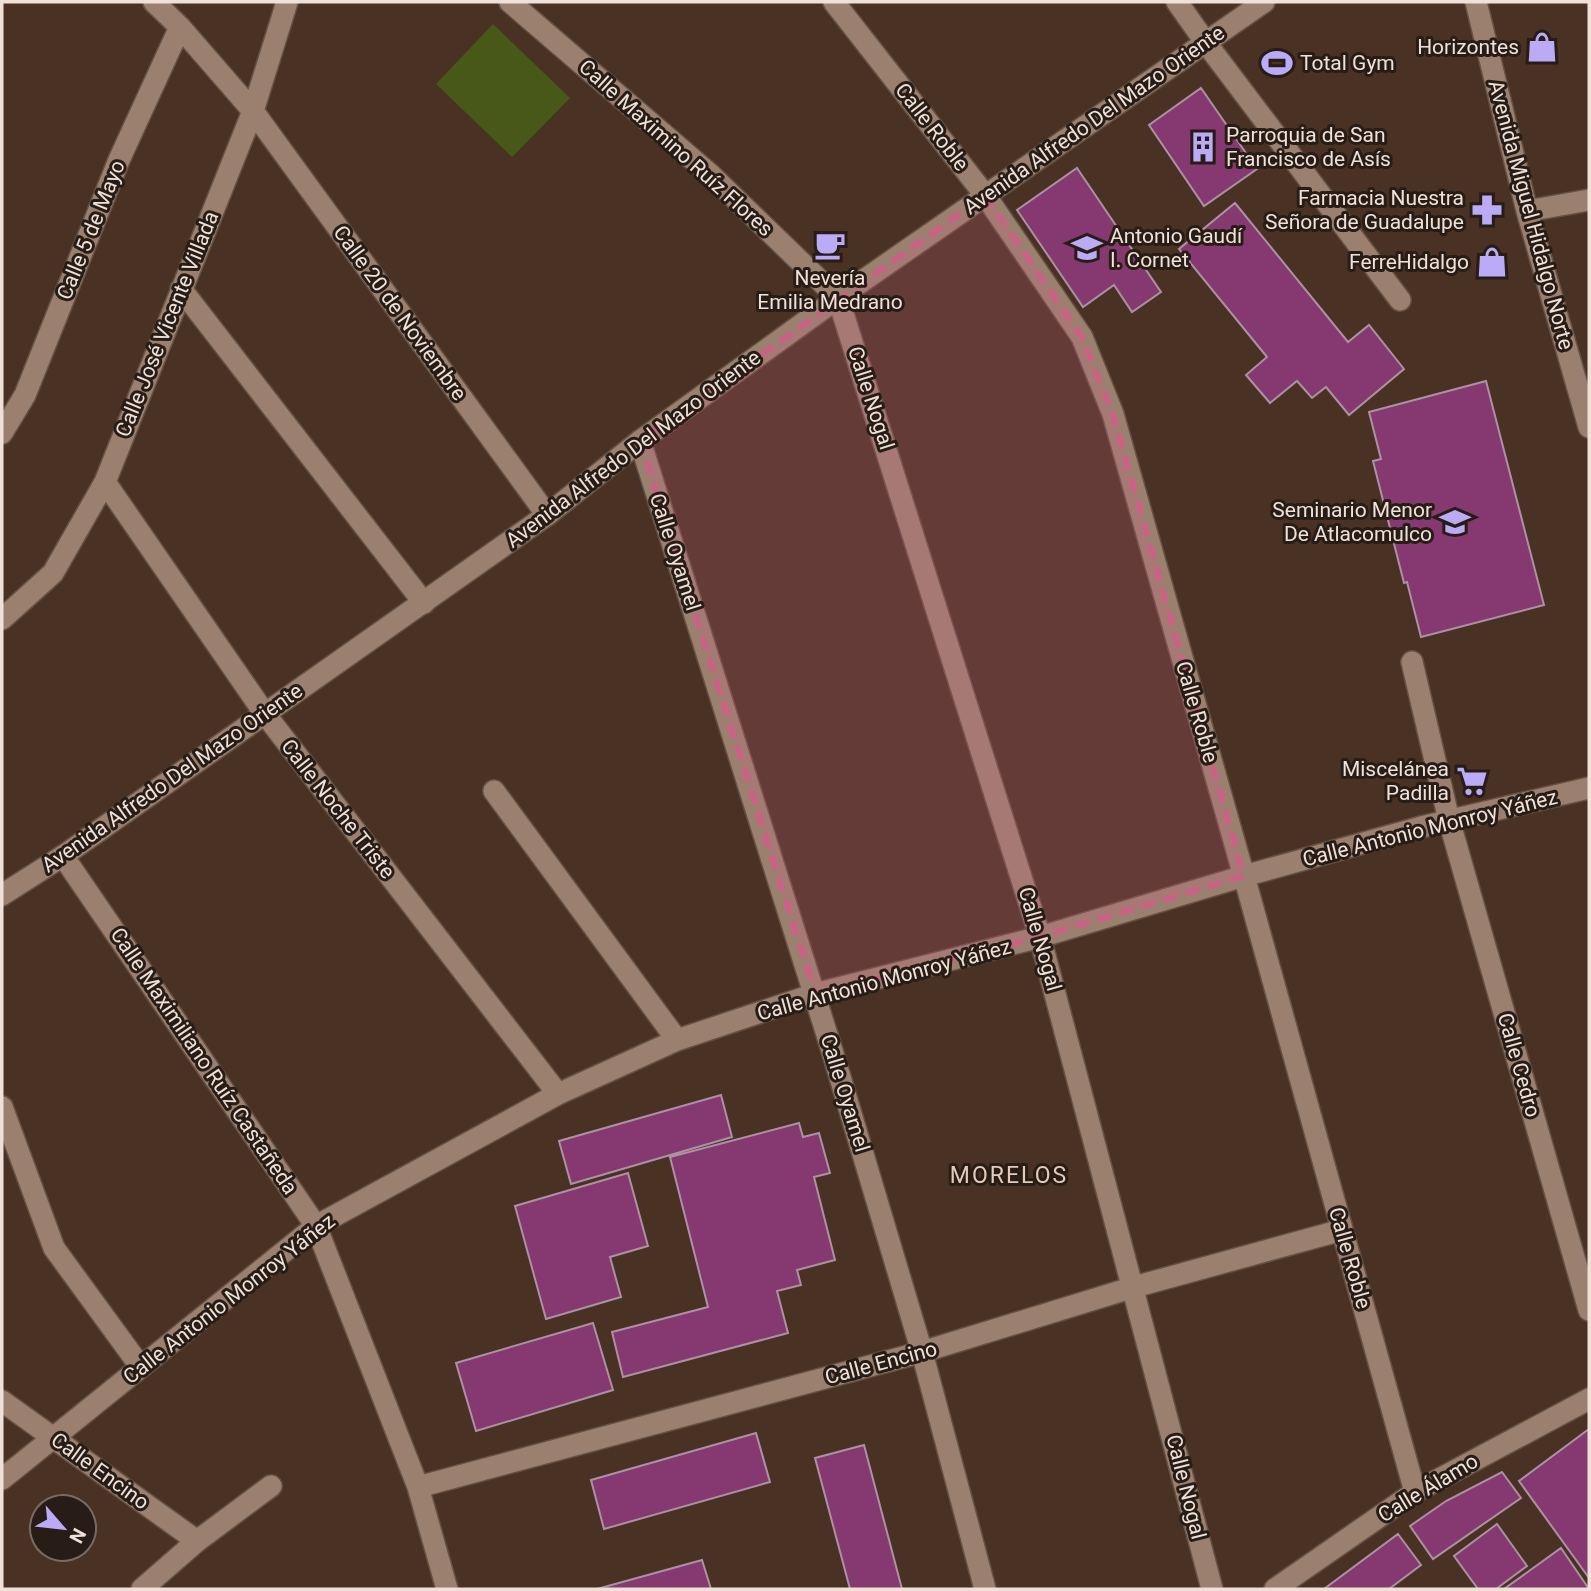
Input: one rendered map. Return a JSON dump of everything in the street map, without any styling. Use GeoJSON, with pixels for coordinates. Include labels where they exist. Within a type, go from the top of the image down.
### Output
{"type":"FeatureCollection","features":[{"type":"Feature","properties":{"kind":"street","name":"Calle 20 de Noviembre"},"geometry":{"type":"LineString","coordinates":[[154,2],[180,27],[253,111],[547,515]]}},
{"type":"Feature","properties":{"kind":"street","name":"Calle José Vicente Villada"},"geometry":{"type":"LineString","coordinates":[[2,619],[53,573],[105,482],[253,111],[288,2]]}},
{"type":"Feature","properties":{"kind":"street","name":"Calle Maximino Ruíz Flores"},"geometry":{"type":"LineString","coordinates":[[510,2],[712,175],[838,298]]}},
{"type":"Feature","properties":{"kind":"street","name":"Calle Roble"},"geometry":{"type":"LineString","coordinates":[[834,2],[985,195],[1082,337],[1113,414],[1415,1492]]}},
{"type":"Feature","properties":{"kind":"street"},"geometry":{"type":"LineString","coordinates":[[1178,2],[1399,300]]}},
{"type":"Feature","properties":{"kind":"street","name":"Avenida Alfredo Del Mazo Oriente"},"geometry":{"type":"LineString","coordinates":[[2,895],[63,856],[424,603],[547,515],[640,441],[838,298],[1264,2]]}},
{"type":"Feature","properties":{"kind":"street","name":"Avenida Miguel Hidalgo Norte"},"geometry":{"type":"LineString","coordinates":[[1476,2],[1527,211],[1589,427]]}},
{"type":"Feature","properties":{"kind":"street","name":"Calle 5 de Mayo"},"geometry":{"type":"LineString","coordinates":[[2,433],[25,395],[119,160],[180,27]]}},
{"type":"Feature","properties":{"kind":"street"},"geometry":{"type":"LineString","coordinates":[[1527,211],[1589,200]]}},
{"type":"Feature","properties":{"kind":"street"},"geometry":{"type":"LineString","coordinates":[[181,289],[424,603]]}},
{"type":"Feature","properties":{"kind":"street","name":"Calle Nogal"},"geometry":{"type":"LineString","coordinates":[[838,298],[1040,937],[1212,1589]]}},
{"type":"Feature","properties":{"kind":"street","name":"Calle Oyamel"},"geometry":{"type":"LineString","coordinates":[[640,441],[815,994],[922,1352],[985,1589]]}},
{"type":"Feature","properties":{"kind":"street","name":"Calle Noche Triste"},"geometry":{"type":"LineString","coordinates":[[105,482],[265,713],[558,1094]]}},
{"type":"Feature","properties":{"kind":"street","name":"Calle Cedro"},"geometry":{"type":"LineString","coordinates":[[1412,662],[1449,820],[1589,1310]]}},
{"type":"Feature","properties":{"kind":"street","name":"Calle Antonio Monroy Yáñez"},"geometry":{"type":"LineString","coordinates":[[2,1479],[316,1226],[558,1094],[677,1040],[815,994],[1040,937],[1244,876],[1449,820],[1589,788]]}},
{"type":"Feature","properties":{"kind":"street"},"geometry":{"type":"LineString","coordinates":[[494,792],[677,1040]]}},
{"type":"Feature","properties":{"kind":"street","name":"Calle Maximiliano Ruíz Castañeda"},"geometry":{"type":"LineString","coordinates":[[63,856],[316,1226],[418,1487],[446,1589]]}},
{"type":"Feature","properties":{"kind":"street"},"geometry":{"type":"LineString","coordinates":[[2,1107],[54,1248],[140,1366]]}},
{"type":"Feature","properties":{"kind":"street","name":"Calle Encino"},"geometry":{"type":"LineString","coordinates":[[418,1487],[922,1352],[1134,1287],[1342,1230]]}},
{"type":"Feature","properties":{"kind":"street","name":"Calle Álamo"},"geometry":{"type":"LineString","coordinates":[[1275,1589],[1415,1492],[1589,1399]]}},
{"type":"Feature","properties":{"kind":"street","name":"Calle Encino"},"geometry":{"type":"LineString","coordinates":[[2,1401],[197,1541]]}},
{"type":"Feature","properties":{"kind":"street"},"geometry":{"type":"LineString","coordinates":[[142,1589],[197,1541],[271,1486]]}},
{"type":"Feature","properties":{"kind":"highlighted area"},"geometry":{"type":"Polygon","coordinates":[[[985,195],[1082,337],[1113,414],[1244,876],[1040,937],[815,994],[640,441],[985,195]]]}},
{"type":"Feature","properties":{"kind":"green space"},"geometry":{"type":"Polygon","coordinates":[[[493,24],[570,98],[512,157],[436,84],[493,24]]]}},
{"type":"Feature","properties":{"kind":"building","name":"Parroquia de San Francisco de Asís"},"geometry":{"type":"Polygon","coordinates":[[[1201,88],[1257,169],[1204,206],[1149,125],[1201,88]]]}},
{"type":"Feature","properties":{"kind":"building","name":"Antonio Gaudí I. Cornet"},"geometry":{"type":"Polygon","coordinates":[[[1077,168],[1161,292],[1132,312],[1114,285],[1083,307],[1017,210],[1077,168]]]}},
{"type":"Feature","properties":{"kind":"building"},"geometry":{"type":"Polygon","coordinates":[[[1235,203],[1348,342],[1369,325],[1404,369],[1349,415],[1326,387],[1312,398],[1297,381],[1270,403],[1246,375],[1267,357],[1179,249],[1235,203]]]}},
{"type":"Feature","properties":{"kind":"building","name":"Seminario Menor De Atlacomulco"},"geometry":{"type":"Polygon","coordinates":[[[1486,381],[1544,605],[1421,637],[1407,582],[1404,583],[1373,461],[1381,459],[1369,412],[1486,381]]]}},
{"type":"Feature","properties":{"kind":"building"},"geometry":{"type":"Polygon","coordinates":[[[721,1095],[732,1137],[571,1184],[559,1141],[721,1095]]]}},
{"type":"Feature","properties":{"kind":"building"},"geometry":{"type":"Polygon","coordinates":[[[799,1123],[803,1137],[819,1133],[830,1173],[814,1177],[835,1260],[797,1270],[801,1285],[777,1291],[788,1333],[623,1377],[612,1332],[708,1307],[670,1157],[799,1123]]]}},
{"type":"Feature","properties":{"kind":"building"},"geometry":{"type":"Polygon","coordinates":[[[628,1173],[648,1246],[610,1257],[621,1297],[546,1319],[515,1206],[628,1173]]]}},
{"type":"Feature","properties":{"kind":"building"},"geometry":{"type":"Polygon","coordinates":[[[593,1323],[613,1390],[476,1431],[456,1363],[593,1323]]]}},
{"type":"Feature","properties":{"kind":"building"},"geometry":{"type":"Polygon","coordinates":[[[1589,1429],[1589,1578],[1519,1481],[1589,1429]]]}},
{"type":"Feature","properties":{"kind":"building"},"geometry":{"type":"Polygon","coordinates":[[[756,1433],[770,1482],[604,1529],[591,1480],[756,1433]]]}},
{"type":"Feature","properties":{"kind":"building"},"geometry":{"type":"Polygon","coordinates":[[[864,1445],[902,1589],[850,1589],[815,1458],[864,1445]]]}},
{"type":"Feature","properties":{"kind":"building"},"geometry":{"type":"Polygon","coordinates":[[[1502,1472],[1521,1498],[1433,1559],[1410,1526],[1446,1501],[1502,1472]]]}},
{"type":"Feature","properties":{"kind":"building"},"geometry":{"type":"Polygon","coordinates":[[[1497,1524],[1527,1566],[1496,1589],[1478,1589],[1454,1556],[1497,1524]]]}},
{"type":"Feature","properties":{"kind":"building"},"geometry":{"type":"Polygon","coordinates":[[[1398,1534],[1421,1565],[1389,1589],[1324,1589],[1398,1534]]]}},
{"type":"Feature","properties":{"kind":"building"},"geometry":{"type":"Polygon","coordinates":[[[1561,1548],[1589,1589],[1504,1589],[1561,1548]]]}},
{"type":"Feature","properties":{"kind":"building"},"geometry":{"type":"Polygon","coordinates":[[[702,1560],[711,1589],[597,1589],[702,1560]]]}},
{"type":"Feature","properties":{"kind":"place","name":"Horizontes"},"geometry":{"type":"Point","coordinates":[1542,47]}},
{"type":"Feature","properties":{"kind":"place","name":"Total Gym"},"geometry":{"type":"Point","coordinates":[1277,63]}},
{"type":"Feature","properties":{"kind":"place","name":"Parroquia de San Francisco de Asís"},"geometry":{"type":"Point","coordinates":[1203,147]}},
{"type":"Feature","properties":{"kind":"place","name":"Farmacia Nuestra Señora de Guadalupe"},"geometry":{"type":"Point","coordinates":[1487,210]}},
{"type":"Feature","properties":{"kind":"place","name":"Nevería Emilia Medrano"},"geometry":{"type":"Point","coordinates":[830,245]}},
{"type":"Feature","properties":{"kind":"place","name":"Antonio Gaudí I. Cornet"},"geometry":{"type":"Point","coordinates":[1087,248]}},
{"type":"Feature","properties":{"kind":"place","name":"FerreHidalgo"},"geometry":{"type":"Point","coordinates":[1492,262]}},
{"type":"Feature","properties":{"kind":"place","name":"Seminario Menor De Atlacomulco"},"geometry":{"type":"Point","coordinates":[1455,522]}},
{"type":"Feature","properties":{"kind":"place","name":"Miscelánea Padilla"},"geometry":{"type":"Point","coordinates":[1472,781]}},
{"type":"Feature","properties":{"kind":"district","name":"MORELOS"},"geometry":{"type":"Point","coordinates":[1009,1175]}}]}
